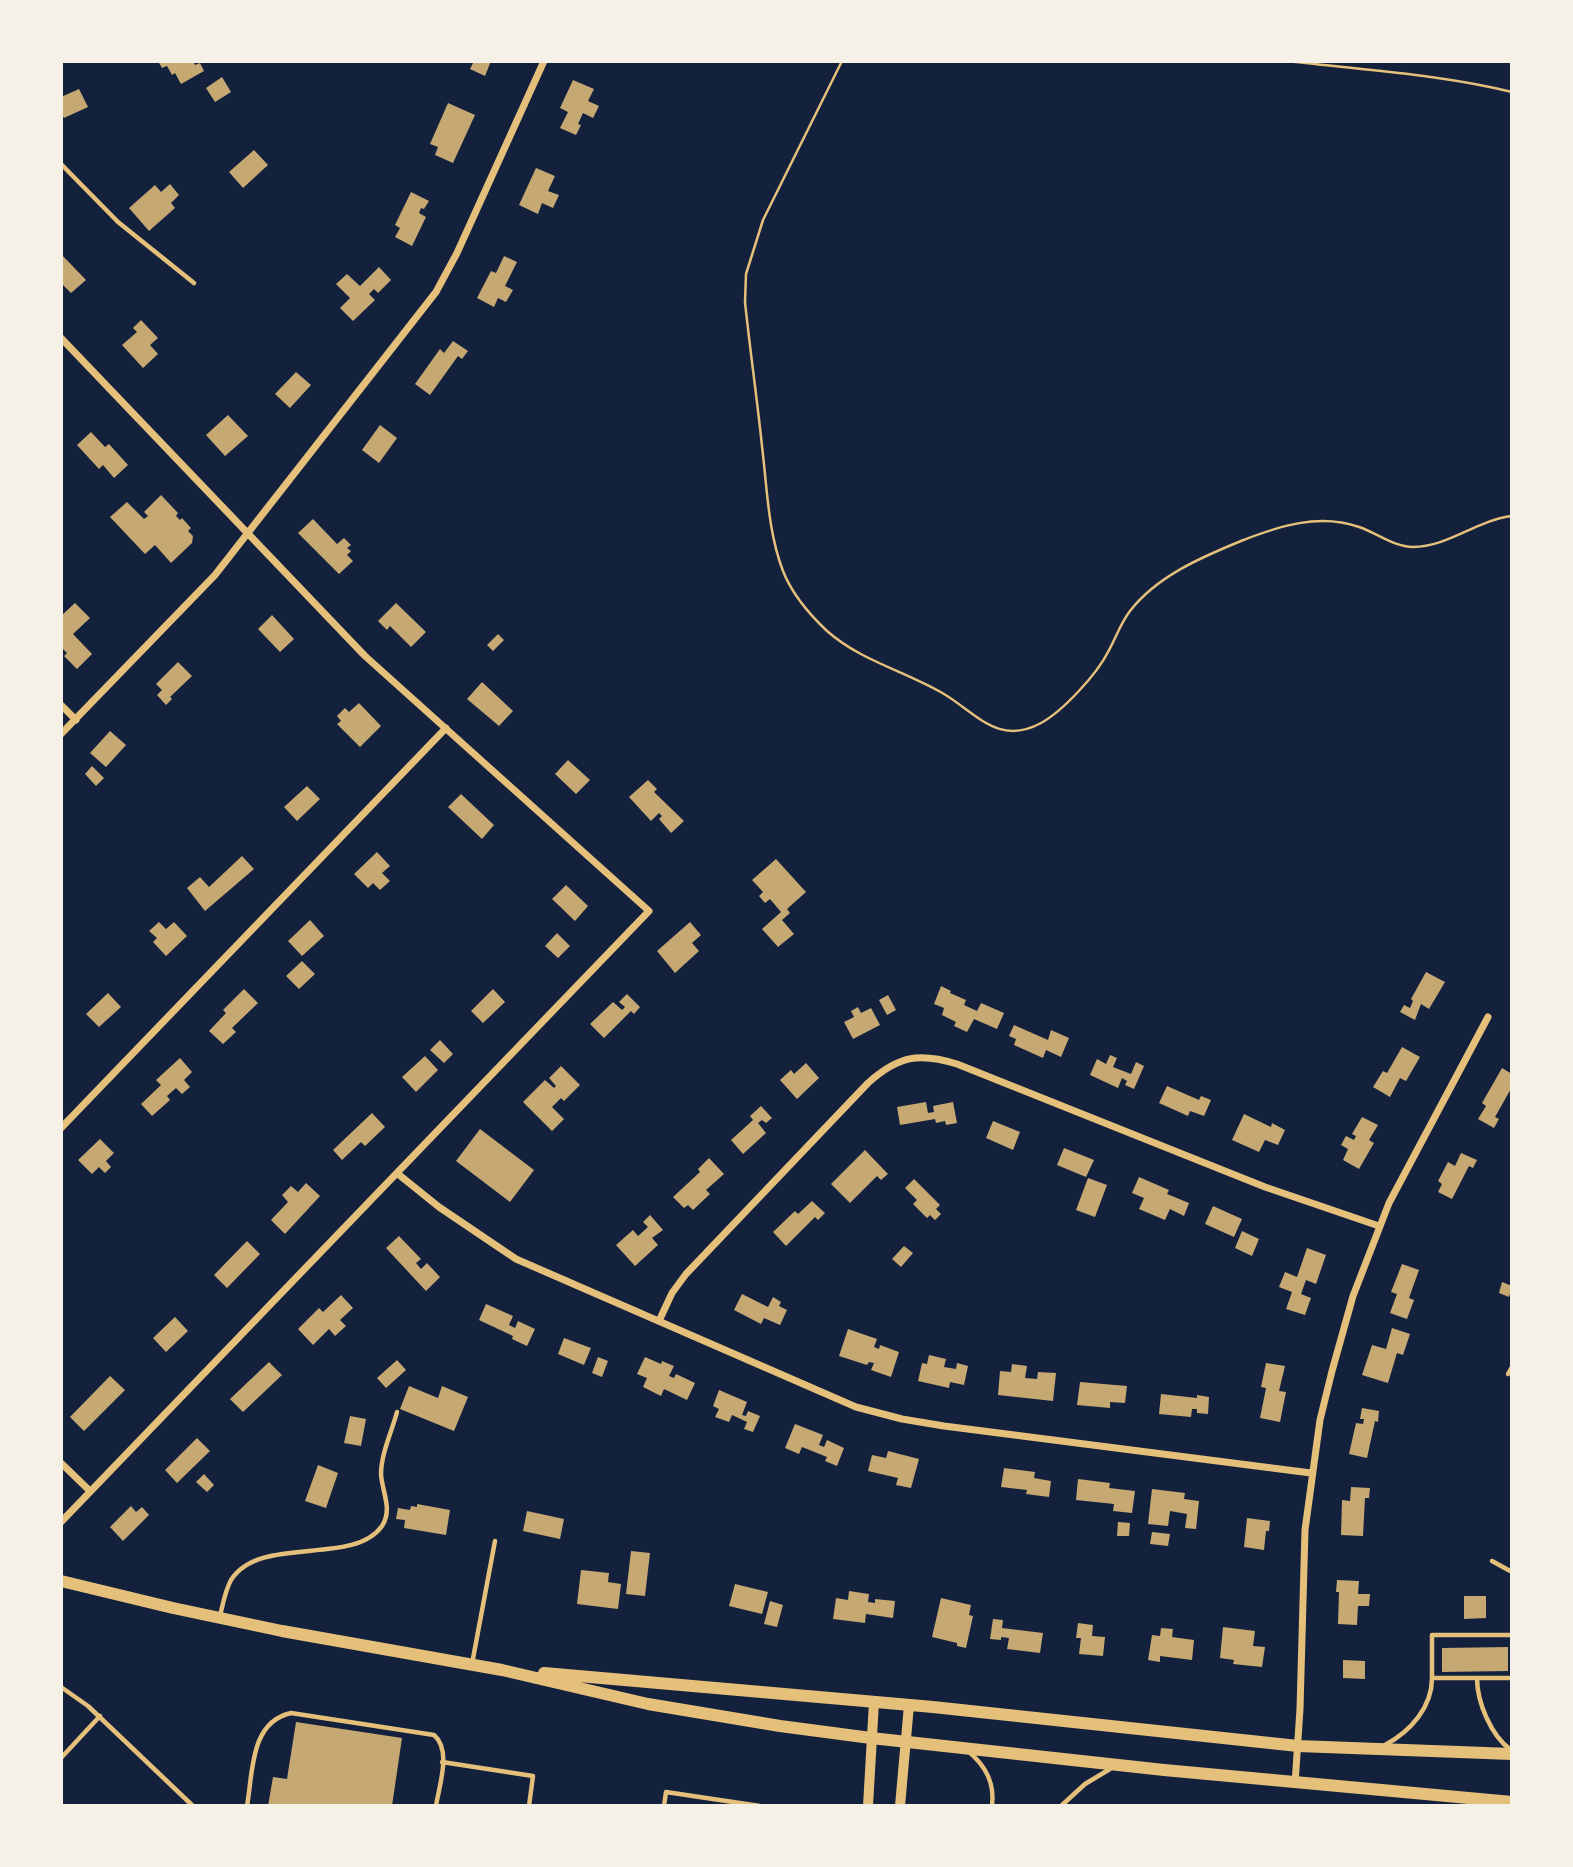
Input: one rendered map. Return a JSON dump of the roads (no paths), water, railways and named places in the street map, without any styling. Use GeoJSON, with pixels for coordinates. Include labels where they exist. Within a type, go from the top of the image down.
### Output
{"type":"FeatureCollection","features":[{"type":"Feature","properties":{"kind":"main road"},"geometry":{"type":"LineString","coordinates":[[61,1581],[219,1618],[502,1670],[648,1704],[871,1738],[1295,1784],[1512,1802]]}},
{"type":"Feature","properties":{"kind":"main road"},"geometry":{"type":"LineString","coordinates":[[502,1670],[909,1704],[1298,1746],[1512,1752]]}},
{"type":"Feature","properties":{"kind":"street"},"geometry":{"type":"LineString","coordinates":[[61,734],[201,590],[248,534],[443,281],[544,61]]}},
{"type":"Feature","properties":{"kind":"street"},"geometry":{"type":"LineString","coordinates":[[61,338],[365,656],[649,911],[61,1521]]}},
{"type":"Feature","properties":{"kind":"street"},"geometry":{"type":"LineString","coordinates":[[61,705],[76,720]]}},
{"type":"Feature","properties":{"kind":"street"},"geometry":{"type":"LineString","coordinates":[[61,1128],[446,729]]}},
{"type":"Feature","properties":{"kind":"street"},"geometry":{"type":"LineString","coordinates":[[1295,1784],[1303,1554],[1311,1473],[1320,1420],[1338,1346],[1379,1226],[1410,1160],[1488,1017]]}},
{"type":"Feature","properties":{"kind":"street"},"geometry":{"type":"LineString","coordinates":[[659,1321],[672,1293],[686,1274],[868,1083],[887,1068],[915,1057],[935,1058],[957,1064],[1265,1187],[1379,1226]]}},
{"type":"Feature","properties":{"kind":"street"},"geometry":{"type":"LineString","coordinates":[[398,1174],[439,1208],[516,1259],[841,1401],[902,1419],[1311,1473]]}},
{"type":"Feature","properties":{"kind":"street"},"geometry":{"type":"LineString","coordinates":[[61,1464],[90,1491]]}},
{"type":"Feature","properties":{"kind":"street"},"geometry":{"type":"LineString","coordinates":[[868,1806],[874,1702]]}},
{"type":"Feature","properties":{"kind":"street"},"geometry":{"type":"LineString","coordinates":[[900,1806],[909,1704]]}},
{"type":"Feature","properties":{"kind":"lane"},"geometry":{"type":"LineString","coordinates":[[61,164],[118,222],[194,283]]}},
{"type":"Feature","properties":{"kind":"lane"},"geometry":{"type":"LineString","coordinates":[[1508,1374],[1512,1367]]}},
{"type":"Feature","properties":{"kind":"lane"},"geometry":{"type":"LineString","coordinates":[[219,1618],[232,1579],[245,1567],[280,1554],[354,1544],[379,1530],[387,1510],[382,1463],[397,1412]]}},
{"type":"Feature","properties":{"kind":"lane"},"geometry":{"type":"LineString","coordinates":[[472,1665],[495,1541]]}},
{"type":"Feature","properties":{"kind":"lane"},"geometry":{"type":"LineString","coordinates":[[1492,1561],[1512,1572]]}},
{"type":"Feature","properties":{"kind":"lane"},"geometry":{"type":"LineString","coordinates":[[1375,1750],[1398,1737],[1423,1712],[1431,1698],[1432,1635],[1512,1635]]}},
{"type":"Feature","properties":{"kind":"lane"},"geometry":{"type":"LineString","coordinates":[[1432,1678],[1512,1678]]}},
{"type":"Feature","properties":{"kind":"lane"},"geometry":{"type":"LineString","coordinates":[[1476,1678],[1478,1694],[1488,1720],[1499,1740],[1512,1752]]}},
{"type":"Feature","properties":{"kind":"lane"},"geometry":{"type":"LineString","coordinates":[[61,1687],[74,1694],[100,1716],[193,1806]]}},
{"type":"Feature","properties":{"kind":"lane"},"geometry":{"type":"LineString","coordinates":[[247,1806],[260,1736],[273,1721],[291,1713],[431,1733],[438,1738],[442,1746],[443,1762],[436,1806]]}},
{"type":"Feature","properties":{"kind":"lane"},"geometry":{"type":"LineString","coordinates":[[61,1758],[100,1716]]}},
{"type":"Feature","properties":{"kind":"lane"},"geometry":{"type":"LineString","coordinates":[[964,1749],[982,1765],[989,1776],[993,1789],[992,1806]]}},
{"type":"Feature","properties":{"kind":"lane"},"geometry":{"type":"LineString","coordinates":[[443,1762],[533,1776],[529,1806]]}},
{"type":"Feature","properties":{"kind":"lane"},"geometry":{"type":"LineString","coordinates":[[1061,1806],[1093,1778],[1119,1766]]}},
{"type":"Feature","properties":{"kind":"lane"},"geometry":{"type":"LineString","coordinates":[[664,1806],[666,1792],[760,1806]]}}]}
